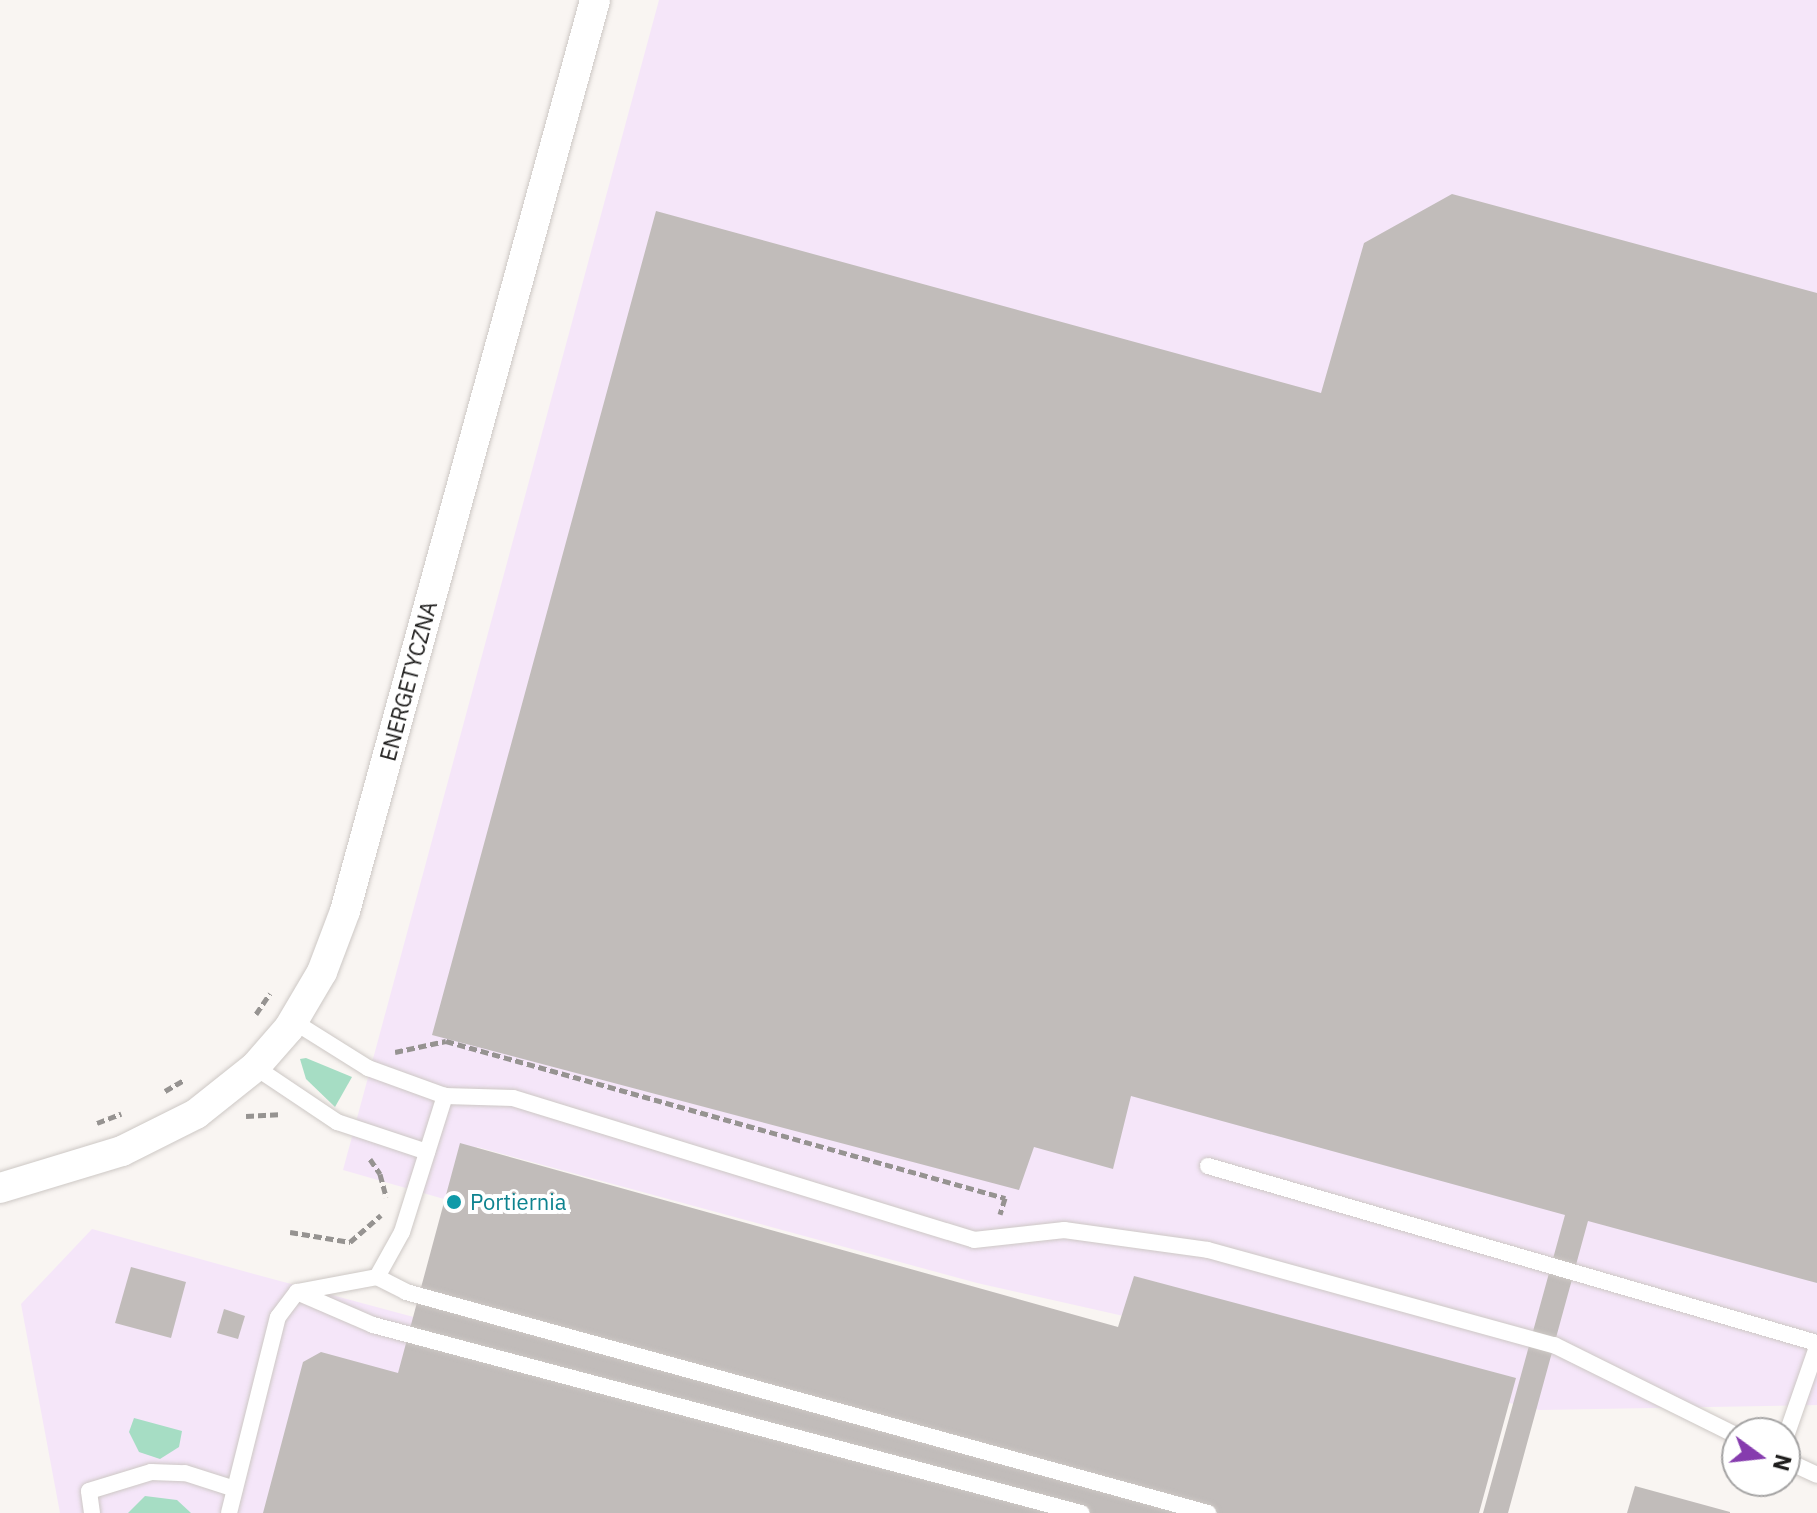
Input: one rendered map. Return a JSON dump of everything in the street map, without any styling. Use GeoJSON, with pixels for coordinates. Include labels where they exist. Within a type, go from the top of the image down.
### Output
{"type":"FeatureCollection","features":[{"type":"Feature","properties":{"kind":"street","name":"ENERGETYCZNA"},"geometry":{"type":"LineString","coordinates":[[0,1188],[148,1140],[196,1114],[255,1067],[293,1021],[322,972],[345,911],[595,0]]}},
{"type":"Feature","properties":{"kind":"lane"},"geometry":{"type":"LineString","coordinates":[[293,1021],[368,1068],[445,1096],[513,1098],[974,1240],[1064,1230],[1208,1250],[1554,1345],[1721,1428]]}},
{"type":"Feature","properties":{"kind":"lane"},"geometry":{"type":"LineString","coordinates":[[255,1067],[337,1122],[427,1152]]}},
{"type":"Feature","properties":{"kind":"lane"},"geometry":{"type":"LineString","coordinates":[[377,1277],[402,1232],[445,1096]]}},
{"type":"Feature","properties":{"kind":"lane"},"geometry":{"type":"LineString","coordinates":[[1208,1166],[1817,1345],[1792,1417]]}},
{"type":"Feature","properties":{"kind":"lane"},"geometry":{"type":"LineString","coordinates":[[229,1513],[278,1317],[297,1292],[377,1277],[406,1292],[1208,1513]]}},
{"type":"Feature","properties":{"kind":"lane"},"geometry":{"type":"LineString","coordinates":[[297,1292],[373,1325],[1081,1513]]}},
{"type":"Feature","properties":{"kind":"lane"},"geometry":{"type":"LineString","coordinates":[[92,1513],[89,1491],[151,1472],[185,1473],[235,1489]]}},
{"type":"Feature","properties":{"kind":"path"},"geometry":{"type":"LineString","coordinates":[[250,1021],[275,984]]}},
{"type":"Feature","properties":{"kind":"path"},"geometry":{"type":"LineString","coordinates":[[368,1068],[377,1052],[446,1041],[1005,1198],[993,1238]]}},
{"type":"Feature","properties":{"kind":"path"},"geometry":{"type":"LineString","coordinates":[[159,1095],[191,1075]]}},
{"type":"Feature","properties":{"kind":"path"},"geometry":{"type":"LineString","coordinates":[[94,1124],[137,1108]]}},
{"type":"Feature","properties":{"kind":"path"},"geometry":{"type":"LineString","coordinates":[[237,1120],[251,1113],[288,1118]]}},
{"type":"Feature","properties":{"kind":"path"},"geometry":{"type":"LineString","coordinates":[[290,1232],[350,1242],[369,1231],[381,1215],[386,1195],[380,1174],[357,1152]]}},
{"type":"Feature","properties":{"kind":"shaded area"},"geometry":{"type":"Polygon","coordinates":[[[659,0],[1817,0],[1817,1405],[1540,1410],[977,1283],[477,1147],[458,1213],[444,1199],[343,1170],[659,0]]]}},
{"type":"Feature","properties":{"kind":"shaded area"},"geometry":{"type":"Polygon","coordinates":[[[92,1229],[1141,1513],[60,1513],[21,1304],[92,1229]]]}},
{"type":"Feature","properties":{"kind":"green space"},"geometry":{"type":"Polygon","coordinates":[[[306,1058],[352,1077],[335,1107],[306,1079],[300,1059],[306,1058]]]}},
{"type":"Feature","properties":{"kind":"green space"},"geometry":{"type":"Polygon","coordinates":[[[134,1418],[182,1431],[179,1447],[160,1459],[139,1452],[129,1432],[134,1418]]]}},
{"type":"Feature","properties":{"kind":"green space"},"geometry":{"type":"Polygon","coordinates":[[[145,1496],[177,1500],[191,1513],[128,1513],[145,1496]]]}},
{"type":"Feature","properties":{"kind":"building"},"geometry":{"type":"Polygon","coordinates":[[[1452,194],[1817,293],[1817,1283],[1588,1221],[1508,1513],[1483,1513],[1565,1215],[1131,1096],[1113,1169],[1034,1147],[1019,1190],[432,1035],[656,211],[1321,393],[1364,243],[1452,194]]]}},
{"type":"Feature","properties":{"kind":"building"},"geometry":{"type":"Polygon","coordinates":[[[460,1143],[1118,1327],[1134,1276],[1516,1378],[1479,1513],[263,1513],[303,1362],[321,1352],[398,1373],[460,1143]]]}},
{"type":"Feature","properties":{"kind":"building"},"geometry":{"type":"Polygon","coordinates":[[[131,1267],[186,1282],[171,1338],[115,1323],[131,1267]]]}},
{"type":"Feature","properties":{"kind":"building"},"geometry":{"type":"Polygon","coordinates":[[[224,1309],[245,1316],[238,1339],[217,1333],[224,1309]]]}},
{"type":"Feature","properties":{"kind":"building"},"geometry":{"type":"Polygon","coordinates":[[[1635,1486],[1730,1512],[1730,1513],[1627,1513],[1635,1486]]]}},
{"type":"Feature","properties":{"kind":"place","name":"Portiernia"},"geometry":{"type":"Point","coordinates":[454,1202]}}]}
